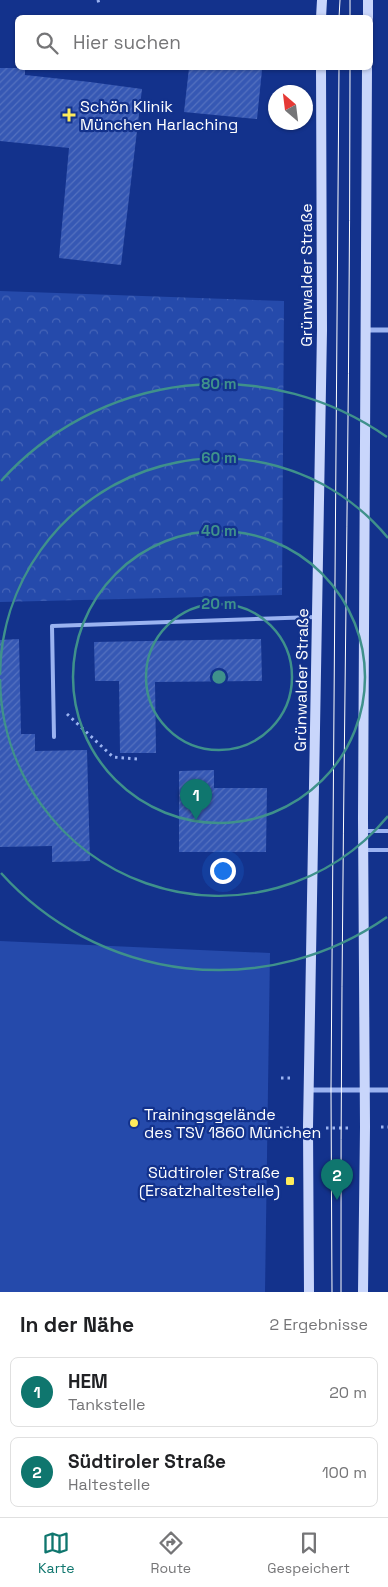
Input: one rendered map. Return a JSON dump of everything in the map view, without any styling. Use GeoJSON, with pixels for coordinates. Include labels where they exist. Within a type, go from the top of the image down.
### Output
{"type":"FeatureCollection","features":[{"type":"Feature","properties":{"kind":"main road"},"geometry":{"type":"LineString","coordinates":[[321,15],[322,0]]}},
{"type":"Feature","properties":{"kind":"main road"},"geometry":{"type":"LineString","coordinates":[[368,0],[368,15]]}},
{"type":"Feature","properties":{"kind":"main road","name":"Grünwalder Straße"},"geometry":{"type":"LineString","coordinates":[[309,1292],[308,1128],[322,330],[322,70]]}},
{"type":"Feature","properties":{"kind":"main road"},"geometry":{"type":"LineString","coordinates":[[363,1292],[365,1127],[363,850],[364,476],[368,70]]}},
{"type":"Feature","properties":{"kind":"street"},"geometry":{"type":"LineString","coordinates":[[366,330],[388,330]]}},
{"type":"Feature","properties":{"kind":"street"},"geometry":{"type":"LineString","coordinates":[[309,1090],[388,1090]]}},
{"type":"Feature","properties":{"kind":"lane"},"geometry":{"type":"LineString","coordinates":[[54,737],[52,626],[316,617]]}},
{"type":"Feature","properties":{"kind":"lane"},"geometry":{"type":"LineString","coordinates":[[363,830],[388,831]]}},
{"type":"Feature","properties":{"kind":"lane"},"geometry":{"type":"LineString","coordinates":[[363,850],[388,850]]}},
{"type":"Feature","properties":{"kind":"path"},"geometry":{"type":"LineString","coordinates":[[53,700],[112,757],[137,759]]}},
{"type":"Feature","properties":{"kind":"path"},"geometry":{"type":"LineString","coordinates":[[280,1128],[388,1127]]}},
{"type":"Feature","properties":{"kind":"green space"},"geometry":{"type":"Polygon","coordinates":[[[0,291],[284,301],[282,595],[0,602],[0,291]]]}},
{"type":"Feature","properties":{"kind":"green space","name":"Trainingsgelände des TSV 1860 München"},"geometry":{"type":"Polygon","coordinates":[[[0,941],[270,953],[265,1292],[0,1292],[0,941]]]}},
{"type":"Feature","properties":{"kind":"building","name":"Schön Klinik München Harlaching"},"geometry":{"type":"Polygon","coordinates":[[[0,68],[25,70],[25,75],[142,89],[121,265],[59,258],[69,148],[0,141],[0,68]]]}},
{"type":"Feature","properties":{"kind":"building"},"geometry":{"type":"Polygon","coordinates":[[[189,70],[262,70],[257,119],[184,112],[189,70]]]}},
{"type":"Feature","properties":{"kind":"building"},"geometry":{"type":"Polygon","coordinates":[[[19,639],[21,734],[35,734],[35,751],[87,750],[90,861],[52,862],[52,846],[0,847],[0,640],[19,639]]]}},
{"type":"Feature","properties":{"kind":"building"},"geometry":{"type":"Polygon","coordinates":[[[261,639],[262,681],[155,682],[156,753],[120,753],[119,681],[95,681],[94,642],[261,639]]]}},
{"type":"Feature","properties":{"kind":"building"},"geometry":{"type":"Polygon","coordinates":[[[214,770],[214,788],[267,788],[266,852],[179,852],[179,771],[214,770]]]}},
{"type":"Feature","properties":{"kind":"tram line"},"geometry":{"type":"LineString","coordinates":[[339,15],[340,0]]}},
{"type":"Feature","properties":{"kind":"tram line"},"geometry":{"type":"LineString","coordinates":[[350,0],[350,15]]}},
{"type":"Feature","properties":{"kind":"tram line"},"geometry":{"type":"LineString","coordinates":[[332,1292],[331,1090],[339,70]]}},
{"type":"Feature","properties":{"kind":"tram line"},"geometry":{"type":"LineString","coordinates":[[341,1292],[350,70]]}},
{"type":"Feature","properties":{"kind":"place","name":"Schön Klinik München Harlaching"},"geometry":{"type":"Point","coordinates":[69,115]}},
{"type":"Feature","properties":{"kind":"place","name":"HEM"},"geometry":{"type":"Point","coordinates":[196,820]}},
{"type":"Feature","properties":{"kind":"place","name":"Trainingsgelände des TSV 1860 München"},"geometry":{"type":"Point","coordinates":[134,1123]}},
{"type":"Feature","properties":{"kind":"place","name":"Südtiroler Straße (Ersatzhaltestelle)"},"geometry":{"type":"Point","coordinates":[290,1181]}},
{"type":"Feature","properties":{"kind":"place","name":"Südtiroler Straße"},"geometry":{"type":"Point","coordinates":[337,1200]}}]}
